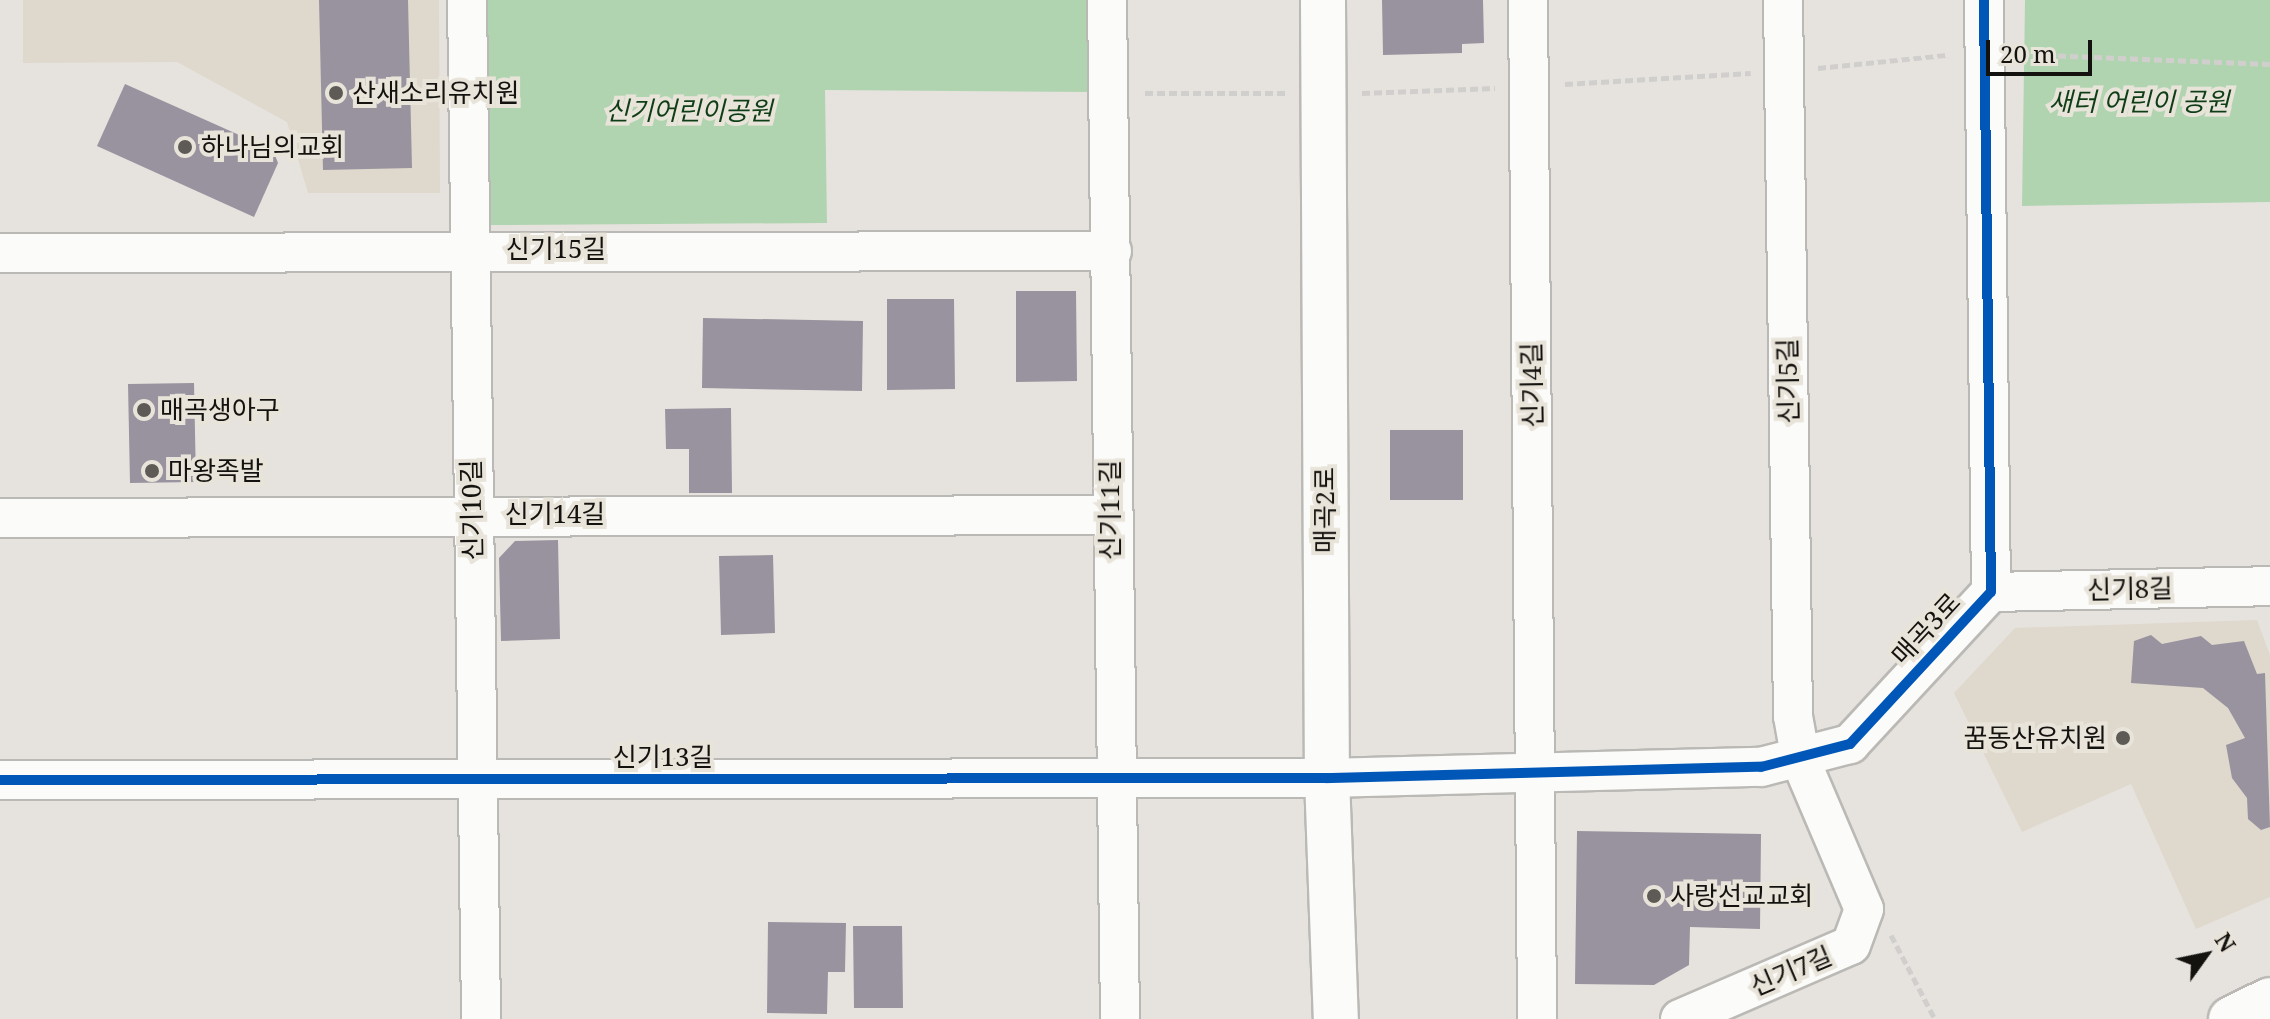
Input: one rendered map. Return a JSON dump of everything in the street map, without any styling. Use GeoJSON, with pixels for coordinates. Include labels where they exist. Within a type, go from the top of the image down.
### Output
{"type":"FeatureCollection","features":[{"type":"Feature","properties":{"kind":"street","name":"신기10길"},"geometry":{"type":"LineString","coordinates":[[467,0],[471,514],[481,1019]]}},
{"type":"Feature","properties":{"kind":"street","name":"신기11길"},"geometry":{"type":"LineString","coordinates":[[1107,0],[1112,251],[1109,515],[1120,1019]]}},
{"type":"Feature","properties":{"kind":"street","name":"매곡2로"},"geometry":{"type":"LineString","coordinates":[[1323,0],[1327,778],[1336,1019]]}},
{"type":"Feature","properties":{"kind":"street","name":"신기4길"},"geometry":{"type":"LineString","coordinates":[[1528,0],[1537,769]]}},
{"type":"Feature","properties":{"kind":"street","name":"신기5길"},"geometry":{"type":"LineString","coordinates":[[1783,0],[1793,716],[1801,761]]}},
{"type":"Feature","properties":{"kind":"street","name":"매곡3로"},"geometry":{"type":"LineString","coordinates":[[1327,778],[1801,761],[1850,744],[1991,592],[1984,0]]}},
{"type":"Feature","properties":{"kind":"street","name":"신기15길"},"geometry":{"type":"LineString","coordinates":[[0,253],[470,249],[1112,251]]}},
{"type":"Feature","properties":{"kind":"street","name":"신기14길"},"geometry":{"type":"LineString","coordinates":[[0,518],[471,514],[1109,515]]}},
{"type":"Feature","properties":{"kind":"street","name":"신기8길"},"geometry":{"type":"LineString","coordinates":[[1991,592],[2270,586]]}},
{"type":"Feature","properties":{"kind":"street"},"geometry":{"type":"LineString","coordinates":[[1801,761],[1864,909]]}},
{"type":"Feature","properties":{"kind":"street"},"geometry":{"type":"LineString","coordinates":[[1537,769],[1537,1019]]}},
{"type":"Feature","properties":{"kind":"street","name":"신기13길"},"geometry":{"type":"LineString","coordinates":[[0,780],[1327,778]]}},
{"type":"Feature","properties":{"kind":"street","name":"신기7길"},"geometry":{"type":"LineString","coordinates":[[1680,1019],[1851,945],[1864,909]]}},
{"type":"Feature","properties":{"kind":"street"},"geometry":{"type":"LineString","coordinates":[[2231,1019],[2270,1000]]}},
{"type":"Feature","properties":{"kind":"path"},"geometry":{"type":"LineString","coordinates":[[1805,69],[1960,54]]}},
{"type":"Feature","properties":{"kind":"path"},"geometry":{"type":"LineString","coordinates":[[2009,54],[2270,64]]}},
{"type":"Feature","properties":{"kind":"path"},"geometry":{"type":"LineString","coordinates":[[1556,85],[1762,72]]}},
{"type":"Feature","properties":{"kind":"path"},"geometry":{"type":"LineString","coordinates":[[1353,93],[1511,87]]}},
{"type":"Feature","properties":{"kind":"path"},"geometry":{"type":"LineString","coordinates":[[1132,93],[1295,93]]}},
{"type":"Feature","properties":{"kind":"path"},"geometry":{"type":"LineString","coordinates":[[1864,909],[1897,941],[1935,1019]]}},
{"type":"Feature","properties":{"kind":"shaded area","name":"산새소리유치원"},"geometry":{"type":"Polygon","coordinates":[[[23,0],[439,0],[440,193],[308,193],[287,122],[177,62],[23,63],[23,0]]]}},
{"type":"Feature","properties":{"kind":"shaded area","name":"꿈동산유치원"},"geometry":{"type":"Polygon","coordinates":[[[2257,620],[2270,655],[2270,897],[2196,929],[2131,784],[2022,832],[1954,693],[2015,628],[2257,620]]]}},
{"type":"Feature","properties":{"kind":"green space","name":"신기어린이공원"},"geometry":{"type":"Polygon","coordinates":[[[484,0],[1086,0],[1091,92],[825,90],[827,223],[489,225],[484,0]]]}},
{"type":"Feature","properties":{"kind":"green space","name":"새터 어린이 공원"},"geometry":{"type":"Polygon","coordinates":[[[2025,0],[2270,0],[2270,202],[2022,206],[2025,0]]]}},
{"type":"Feature","properties":{"kind":"building"},"geometry":{"type":"Polygon","coordinates":[[[319,0],[408,0],[412,168],[323,170],[319,0]]]}},
{"type":"Feature","properties":{"kind":"building"},"geometry":{"type":"Polygon","coordinates":[[[1382,0],[1483,0],[1484,43],[1462,44],[1462,53],[1383,55],[1382,0]]]}},
{"type":"Feature","properties":{"kind":"building"},"geometry":{"type":"Polygon","coordinates":[[[125,84],[273,150],[278,163],[254,217],[97,146],[125,84]]]}},
{"type":"Feature","properties":{"kind":"building"},"geometry":{"type":"Polygon","coordinates":[[[1016,291],[1076,291],[1077,381],[1016,382],[1016,291]]]}},
{"type":"Feature","properties":{"kind":"building"},"geometry":{"type":"Polygon","coordinates":[[[887,299],[954,299],[955,389],[887,390],[887,299]]]}},
{"type":"Feature","properties":{"kind":"building"},"geometry":{"type":"Polygon","coordinates":[[[703,318],[863,321],[862,391],[702,388],[703,318]]]}},
{"type":"Feature","properties":{"kind":"building"},"geometry":{"type":"Polygon","coordinates":[[[194,383],[196,482],[130,483],[128,384],[194,383]]]}},
{"type":"Feature","properties":{"kind":"building"},"geometry":{"type":"Polygon","coordinates":[[[731,408],[732,493],[689,493],[689,449],[666,449],[665,409],[731,408]]]}},
{"type":"Feature","properties":{"kind":"building"},"geometry":{"type":"Polygon","coordinates":[[[1390,430],[1463,430],[1463,500],[1390,500],[1390,430]]]}},
{"type":"Feature","properties":{"kind":"building"},"geometry":{"type":"Polygon","coordinates":[[[558,540],[560,639],[501,641],[499,558],[515,541],[558,540]]]}},
{"type":"Feature","properties":{"kind":"building"},"geometry":{"type":"Polygon","coordinates":[[[773,555],[775,633],[721,635],[719,556],[773,555]]]}},
{"type":"Feature","properties":{"kind":"building"},"geometry":{"type":"Polygon","coordinates":[[[2151,635],[2162,644],[2201,636],[2212,645],[2244,641],[2257,674],[2265,673],[2270,827],[2261,830],[2248,819],[2247,798],[2232,778],[2226,745],[2245,738],[2228,708],[2203,688],[2131,683],[2134,641],[2151,635]]]}},
{"type":"Feature","properties":{"kind":"building"},"geometry":{"type":"Polygon","coordinates":[[[1577,831],[1761,834],[1760,929],[1690,927],[1689,965],[1654,985],[1575,984],[1577,831]]]}},
{"type":"Feature","properties":{"kind":"building"},"geometry":{"type":"Polygon","coordinates":[[[768,922],[846,923],[845,972],[828,972],[827,1014],[767,1013],[768,922]]]}},
{"type":"Feature","properties":{"kind":"building"},"geometry":{"type":"Polygon","coordinates":[[[853,926],[902,926],[903,1008],[854,1008],[853,926]]]}},
{"type":"Feature","properties":{"kind":"cycle path"},"geometry":{"type":"LineString","coordinates":[[0,780],[1327,778],[1761,767],[1850,744],[1991,592],[1984,0]]}},
{"type":"Feature","properties":{"kind":"place","name":"산새소리유치원"},"geometry":{"type":"Point","coordinates":[336,93]}},
{"type":"Feature","properties":{"kind":"place","name":"하나님의교회"},"geometry":{"type":"Point","coordinates":[185,147]}},
{"type":"Feature","properties":{"kind":"place","name":"매곡생아구"},"geometry":{"type":"Point","coordinates":[144,410]}},
{"type":"Feature","properties":{"kind":"place","name":"마왕족발"},"geometry":{"type":"Point","coordinates":[152,471]}},
{"type":"Feature","properties":{"kind":"place","name":"꿈동산유치원"},"geometry":{"type":"Point","coordinates":[2123,738]}},
{"type":"Feature","properties":{"kind":"place","name":"사랑선교교회"},"geometry":{"type":"Point","coordinates":[1654,896]}}]}
